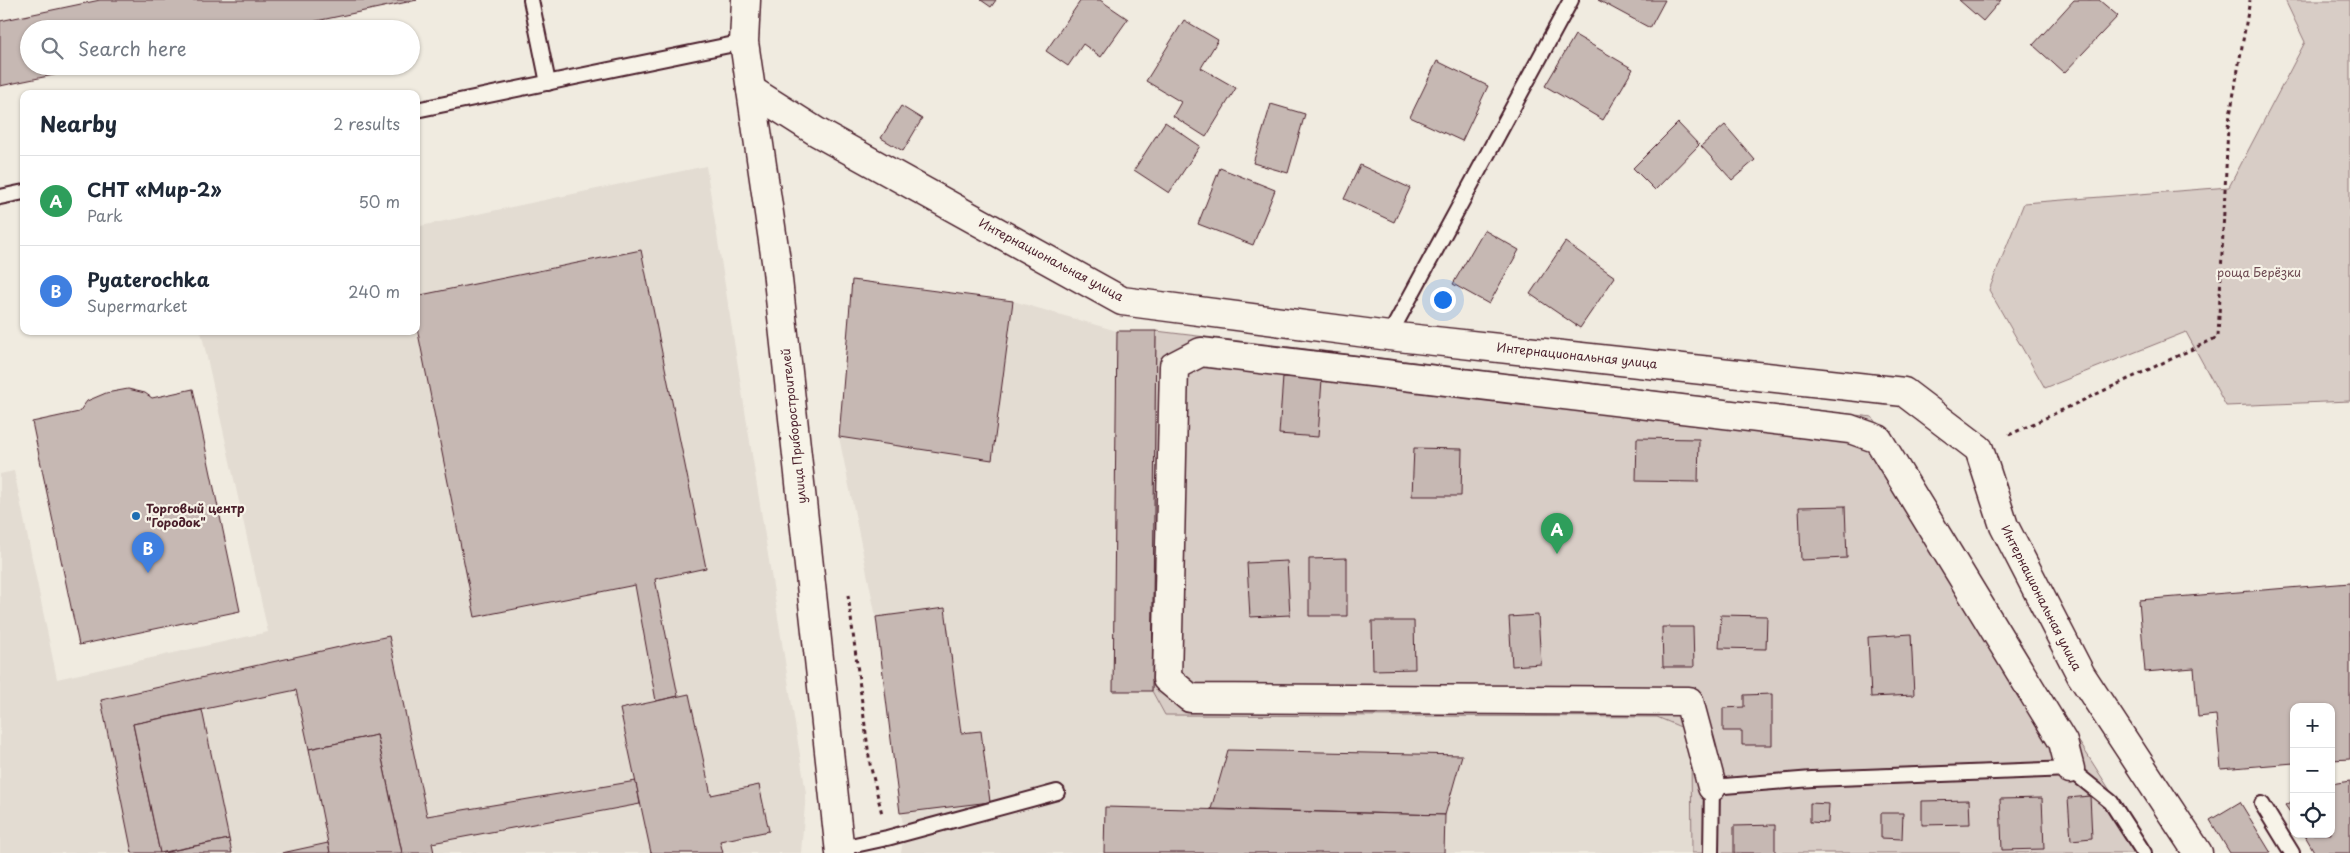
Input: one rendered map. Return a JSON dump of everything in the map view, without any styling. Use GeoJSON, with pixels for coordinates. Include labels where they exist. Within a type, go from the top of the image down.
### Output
{"type":"FeatureCollection","features":[{"type":"Feature","properties":{"kind":"street","name":"улица Приборостроителей"},"geometry":{"type":"LineString","coordinates":[[746,0],[744,42],[776,261],[840,850]]}},
{"type":"Feature","properties":{"kind":"street","name":"Интернациональная улица"},"geometry":{"type":"LineString","coordinates":[[751,90],[817,132],[1122,301],[1389,336],[1904,392],[1979,450],[2004,526],[2081,675],[2198,853]]}},
{"type":"Feature","properties":{"kind":"street"},"geometry":{"type":"LineString","coordinates":[[1712,787],[1689,701],[1190,698],[1167,679],[1174,366],[1201,352],[1850,429],[1878,439],[2063,742],[2070,769]]}},
{"type":"Feature","properties":{"kind":"lane"},"geometry":{"type":"LineString","coordinates":[[531,0],[548,83]]}},
{"type":"Feature","properties":{"kind":"lane"},"geometry":{"type":"LineString","coordinates":[[1389,336],[1571,0]]}},
{"type":"Feature","properties":{"kind":"lane"},"geometry":{"type":"LineString","coordinates":[[420,109],[744,42]]}},
{"type":"Feature","properties":{"kind":"lane"},"geometry":{"type":"LineString","coordinates":[[0,197],[20,193]]}},
{"type":"Feature","properties":{"kind":"lane"},"geometry":{"type":"LineString","coordinates":[[1711,853],[1712,787],[1812,780],[2070,769],[2111,802],[2144,853]]}},
{"type":"Feature","properties":{"kind":"lane"},"geometry":{"type":"LineString","coordinates":[[840,850],[1056,792]]}},
{"type":"Feature","properties":{"kind":"lane"},"geometry":{"type":"LineString","coordinates":[[2262,804],[2292,853]]}},
{"type":"Feature","properties":{"kind":"path"},"geometry":{"type":"LineString","coordinates":[[1979,450],[2218,337],[2228,127],[2250,0]]}},
{"type":"Feature","properties":{"kind":"shaded area"},"geometry":{"type":"Polygon","coordinates":[[[706,166],[806,793],[801,853],[0,853],[0,474],[14,471],[57,679],[268,632],[202,335],[420,335],[420,226],[706,166]]]}},
{"type":"Feature","properties":{"kind":"shaded area"},"geometry":{"type":"Polygon","coordinates":[[[852,280],[1013,301],[1117,331],[1156,331],[1152,691],[1165,715],[1657,717],[1683,728],[1691,755],[1692,853],[901,853],[904,833],[876,617],[839,437],[852,280]]]}},
{"type":"Feature","properties":{"kind":"green space","name":"роща Берёзки"},"geometry":{"type":"Polygon","coordinates":[[[2285,0],[2350,0],[2350,401],[2226,406],[2186,332],[2045,388],[1989,290],[2024,203],[2229,187],[2305,42],[2285,0]]]}},
{"type":"Feature","properties":{"kind":"green space"},"geometry":{"type":"Polygon","coordinates":[[[1156,331],[1872,417],[2150,853],[1692,853],[1691,755],[1683,728],[1657,717],[1165,715],[1152,691],[1156,331]]]}},
{"type":"Feature","properties":{"kind":"building"},"geometry":{"type":"Polygon","coordinates":[[[100,0],[417,0],[321,20],[20,20],[20,75],[53,75],[0,86],[0,21],[100,0]]]}},
{"type":"Feature","properties":{"kind":"building"},"geometry":{"type":"Polygon","coordinates":[[[981,0],[996,0],[991,7],[981,0]]]}},
{"type":"Feature","properties":{"kind":"building"},"geometry":{"type":"Polygon","coordinates":[[[1081,0],[1100,0],[1128,19],[1101,57],[1083,44],[1068,66],[1046,51],[1081,0]]]}},
{"type":"Feature","properties":{"kind":"building"},"geometry":{"type":"Polygon","coordinates":[[[1598,0],[1665,0],[1650,28],[1598,0]]]}},
{"type":"Feature","properties":{"kind":"building"},"geometry":{"type":"Polygon","coordinates":[[[1959,0],[2001,0],[1983,21],[1959,0]]]}},
{"type":"Feature","properties":{"kind":"building"},"geometry":{"type":"Polygon","coordinates":[[[2074,0],[2099,0],[2118,16],[2064,73],[2033,45],[2074,0]]]}},
{"type":"Feature","properties":{"kind":"building"},"geometry":{"type":"Polygon","coordinates":[[[1184,20],[1218,40],[1201,68],[1236,88],[1206,137],[1173,116],[1181,102],[1146,81],[1184,20]]]}},
{"type":"Feature","properties":{"kind":"building"},"geometry":{"type":"Polygon","coordinates":[[[1575,35],[1633,69],[1603,120],[1545,86],[1575,35]]]}},
{"type":"Feature","properties":{"kind":"building"},"geometry":{"type":"Polygon","coordinates":[[[1437,61],[1488,86],[1462,141],[1410,117],[1437,61]]]}},
{"type":"Feature","properties":{"kind":"building"},"geometry":{"type":"Polygon","coordinates":[[[1271,104],[1305,114],[1288,173],[1253,163],[1271,104]]]}},
{"type":"Feature","properties":{"kind":"building"},"geometry":{"type":"Polygon","coordinates":[[[901,106],[922,119],[903,151],[881,138],[901,106]]]}},
{"type":"Feature","properties":{"kind":"building"},"geometry":{"type":"Polygon","coordinates":[[[1165,122],[1200,146],[1169,193],[1134,170],[1165,122]]]}},
{"type":"Feature","properties":{"kind":"building"},"geometry":{"type":"Polygon","coordinates":[[[1678,123],[1699,145],[1655,190],[1633,168],[1678,123]]]}},
{"type":"Feature","properties":{"kind":"building"},"geometry":{"type":"Polygon","coordinates":[[[1725,125],[1755,160],[1732,180],[1701,146],[1725,125]]]}},
{"type":"Feature","properties":{"kind":"building"},"geometry":{"type":"Polygon","coordinates":[[[1360,165],[1410,188],[1394,222],[1344,199],[1360,165]]]}},
{"type":"Feature","properties":{"kind":"building"},"geometry":{"type":"Polygon","coordinates":[[[1220,168],[1275,190],[1253,245],[1198,224],[1220,168]]]}},
{"type":"Feature","properties":{"kind":"building"},"geometry":{"type":"Polygon","coordinates":[[[1484,230],[1519,250],[1489,304],[1453,284],[1484,230]]]}},
{"type":"Feature","properties":{"kind":"building"},"geometry":{"type":"Polygon","coordinates":[[[1565,242],[1615,277],[1580,328],[1530,294],[1565,242]]]}},
{"type":"Feature","properties":{"kind":"building"},"geometry":{"type":"Polygon","coordinates":[[[641,250],[706,568],[655,579],[678,696],[656,701],[635,585],[475,617],[418,335],[420,335],[420,295],[641,250]]]}},
{"type":"Feature","properties":{"kind":"building"},"geometry":{"type":"Polygon","coordinates":[[[852,280],[1013,301],[992,460],[839,437],[852,280]]]}},
{"type":"Feature","properties":{"kind":"building"},"geometry":{"type":"Polygon","coordinates":[[[1117,331],[1156,331],[1152,691],[1113,691],[1117,331]]]}},
{"type":"Feature","properties":{"kind":"building"},"geometry":{"type":"Polygon","coordinates":[[[1283,377],[1322,379],[1318,437],[1279,434],[1283,377]]]}},
{"type":"Feature","properties":{"kind":"building","name":"Торговый центр \"Городок\""},"geometry":{"type":"Polygon","coordinates":[[[128,389],[145,393],[152,398],[193,389],[240,611],[79,645],[32,422],[79,412],[87,401],[106,393],[128,389]]]}},
{"type":"Feature","properties":{"kind":"building"},"geometry":{"type":"Polygon","coordinates":[[[1637,438],[1699,439],[1698,482],[1636,481],[1637,438]]]}},
{"type":"Feature","properties":{"kind":"building"},"geometry":{"type":"Polygon","coordinates":[[[1414,448],[1462,449],[1461,496],[1412,496],[1414,448]]]}},
{"type":"Feature","properties":{"kind":"building"},"geometry":{"type":"Polygon","coordinates":[[[1845,506],[1847,558],[1801,560],[1799,507],[1845,506]]]}},
{"type":"Feature","properties":{"kind":"building"},"geometry":{"type":"Polygon","coordinates":[[[1347,558],[1347,616],[1309,616],[1309,559],[1347,558]]]}},
{"type":"Feature","properties":{"kind":"building"},"geometry":{"type":"Polygon","coordinates":[[[1287,561],[1290,615],[1250,617],[1247,563],[1287,561]]]}},
{"type":"Feature","properties":{"kind":"building"},"geometry":{"type":"Polygon","coordinates":[[[2350,583],[2350,759],[2335,760],[2335,703],[2290,703],[2290,763],[2221,769],[2216,715],[2198,717],[2194,668],[2145,672],[2139,600],[2350,583]]]}},
{"type":"Feature","properties":{"kind":"building"},"geometry":{"type":"Polygon","coordinates":[[[945,608],[961,733],[981,731],[990,802],[900,813],[876,617],[945,608]]]}},
{"type":"Feature","properties":{"kind":"building"},"geometry":{"type":"Polygon","coordinates":[[[1538,615],[1541,664],[1512,666],[1509,617],[1538,615]]]}},
{"type":"Feature","properties":{"kind":"building"},"geometry":{"type":"Polygon","coordinates":[[[1721,615],[1767,616],[1766,649],[1719,648],[1721,615]]]}},
{"type":"Feature","properties":{"kind":"building"},"geometry":{"type":"Polygon","coordinates":[[[1372,621],[1414,621],[1415,669],[1373,670],[1372,621]]]}},
{"type":"Feature","properties":{"kind":"building"},"geometry":{"type":"Polygon","coordinates":[[[1662,627],[1693,627],[1694,667],[1663,667],[1662,627]]]}},
{"type":"Feature","properties":{"kind":"building"},"geometry":{"type":"Polygon","coordinates":[[[1911,634],[1914,695],[1871,697],[1868,637],[1911,634]]]}},
{"type":"Feature","properties":{"kind":"building"},"geometry":{"type":"Polygon","coordinates":[[[389,636],[427,816],[636,781],[640,804],[432,843],[434,853],[402,853],[377,735],[309,749],[296,690],[133,724],[160,853],[132,853],[101,700],[389,636]]]}},
{"type":"Feature","properties":{"kind":"building"},"geometry":{"type":"Polygon","coordinates":[[[689,694],[711,795],[759,785],[769,831],[720,841],[723,853],[651,853],[620,709],[689,694]]]}},
{"type":"Feature","properties":{"kind":"building"},"geometry":{"type":"Polygon","coordinates":[[[1772,694],[1772,745],[1742,745],[1742,731],[1723,731],[1723,708],[1744,707],[1744,695],[1772,694]]]}},
{"type":"Feature","properties":{"kind":"building"},"geometry":{"type":"Polygon","coordinates":[[[202,710],[229,839],[160,853],[133,724],[202,710]]]}},
{"type":"Feature","properties":{"kind":"building"},"geometry":{"type":"Polygon","coordinates":[[[377,735],[402,853],[330,853],[309,749],[377,735]]]}},
{"type":"Feature","properties":{"kind":"building"},"geometry":{"type":"Polygon","coordinates":[[[1228,750],[1462,755],[1445,815],[1211,809],[1228,750]]]}},
{"type":"Feature","properties":{"kind":"building"},"geometry":{"type":"Polygon","coordinates":[[[2350,781],[2350,853],[2315,853],[2306,838],[2335,838],[2335,783],[2350,781]]]}},
{"type":"Feature","properties":{"kind":"building"},"geometry":{"type":"Polygon","coordinates":[[[2090,796],[2092,838],[2071,840],[2068,798],[2090,796]]]}},
{"type":"Feature","properties":{"kind":"building"},"geometry":{"type":"Polygon","coordinates":[[[2042,798],[2044,849],[2002,850],[2000,799],[2042,798]]]}},
{"type":"Feature","properties":{"kind":"building"},"geometry":{"type":"Polygon","coordinates":[[[1969,800],[1970,824],[1922,825],[1922,801],[1969,800]]]}},
{"type":"Feature","properties":{"kind":"building"},"geometry":{"type":"Polygon","coordinates":[[[2240,802],[2271,853],[2230,853],[2210,820],[2240,802]]]}},
{"type":"Feature","properties":{"kind":"building"},"geometry":{"type":"Polygon","coordinates":[[[2290,802],[2290,812],[2285,805],[2290,802]]]}},
{"type":"Feature","properties":{"kind":"building"},"geometry":{"type":"Polygon","coordinates":[[[1810,803],[1829,804],[1828,823],[1810,822],[1810,803]]]}},
{"type":"Feature","properties":{"kind":"building"},"geometry":{"type":"Polygon","coordinates":[[[1105,807],[1445,815],[1444,853],[1104,853],[1105,807]]]}},
{"type":"Feature","properties":{"kind":"building"},"geometry":{"type":"Polygon","coordinates":[[[1881,813],[1903,813],[1902,839],[1881,838],[1881,813]]]}},
{"type":"Feature","properties":{"kind":"building"},"geometry":{"type":"Polygon","coordinates":[[[1775,825],[1775,853],[1734,853],[1734,826],[1775,825]]]}},
{"type":"Feature","properties":{"kind":"building"},"geometry":{"type":"Polygon","coordinates":[[[229,839],[232,853],[162,853],[229,839]]]}},
{"type":"Feature","properties":{"kind":"building"},"geometry":{"type":"Polygon","coordinates":[[[328,843],[330,853],[282,853],[328,843]]]}},
{"type":"Feature","properties":{"kind":"place","name":"Торговый центр \"Городок\""},"geometry":{"type":"Point","coordinates":[136,516]}},
{"type":"Feature","properties":{"kind":"place","name":"СНТ «Мир-2»"},"geometry":{"type":"Point","coordinates":[1557,554]}},
{"type":"Feature","properties":{"kind":"place","name":"Pyaterochka"},"geometry":{"type":"Point","coordinates":[148,573]}}]}
